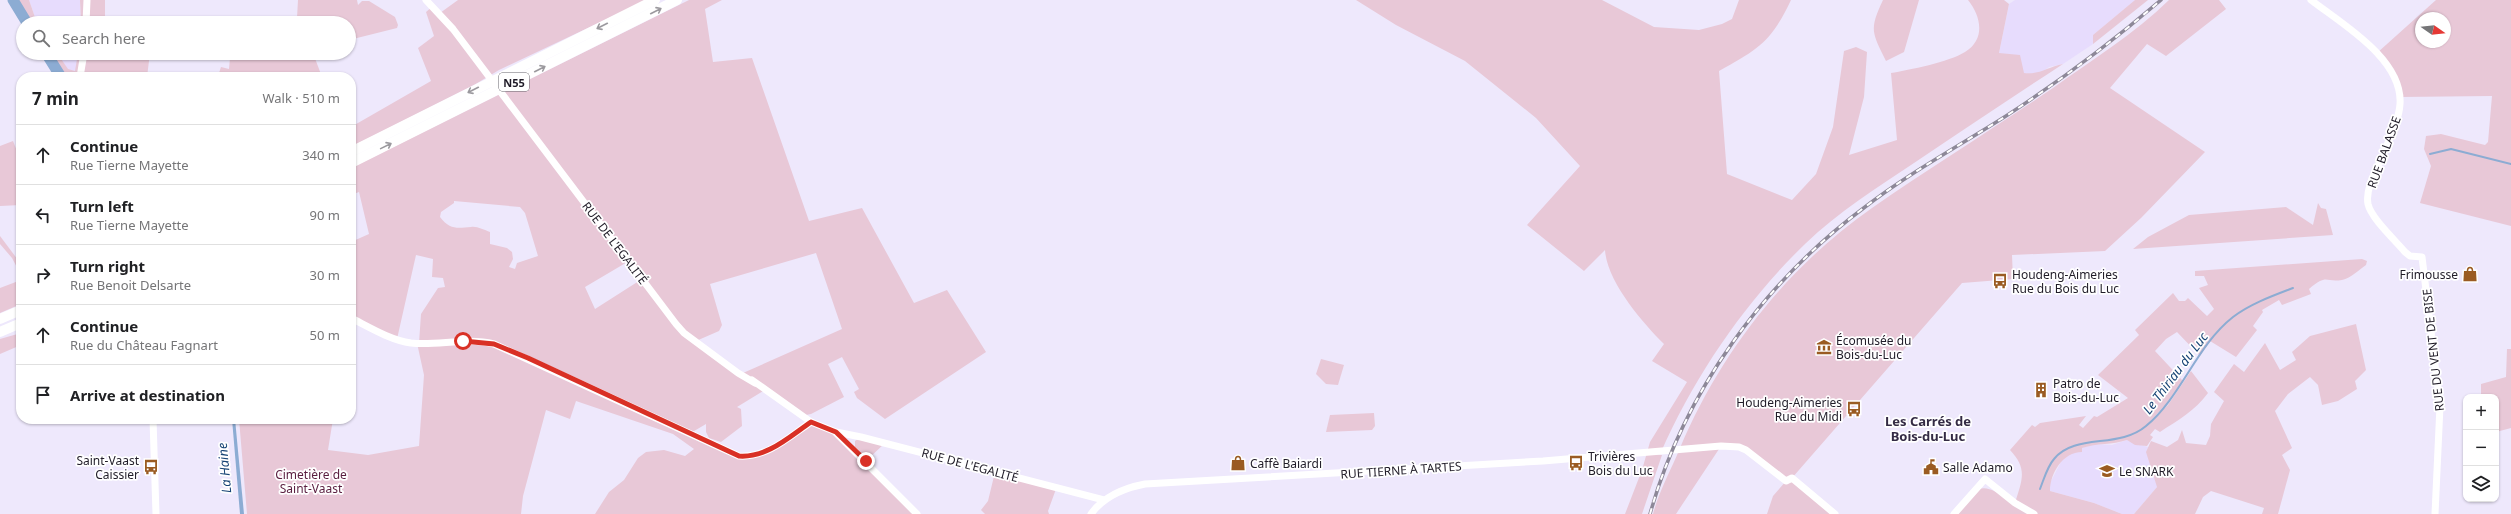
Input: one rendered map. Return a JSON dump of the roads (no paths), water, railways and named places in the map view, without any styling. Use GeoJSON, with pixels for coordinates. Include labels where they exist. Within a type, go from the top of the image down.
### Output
{"type":"FeatureCollection","features":[{"type":"Feature","properties":{"kind":"highway","name":"N55"},"geometry":{"type":"LineString","coordinates":[[356,150],[655,0]]}},
{"type":"Feature","properties":{"kind":"highway","name":"N55"},"geometry":{"type":"LineString","coordinates":[[356,160],[677,0]]}},
{"type":"Feature","properties":{"kind":"highway"},"geometry":{"type":"LineString","coordinates":[[0,319],[16,312]]}},
{"type":"Feature","properties":{"kind":"highway"},"geometry":{"type":"LineString","coordinates":[[0,332],[16,325]]}},
{"type":"Feature","properties":{"kind":"street"},"geometry":{"type":"LineString","coordinates":[[86,16],[87,0]]}},
{"type":"Feature","properties":{"kind":"street","name":"RUE DE L'EGALITÉ"},"geometry":{"type":"LineString","coordinates":[[426,0],[442,16],[684,333],[811,422]]}},
{"type":"Feature","properties":{"kind":"street","name":"RUE BALASSE"},"geometry":{"type":"LineString","coordinates":[[2311,0],[2373,49],[2385,62],[2396,80],[2400,97],[2399,110],[2370,187],[2368,203],[2376,218],[2410,256],[2422,258]]}},
{"type":"Feature","properties":{"kind":"street"},"geometry":{"type":"LineString","coordinates":[[81,72],[83,60]]}},
{"type":"Feature","properties":{"kind":"street","name":"RUE DU VENT DE BISE"},"geometry":{"type":"LineString","coordinates":[[2422,258],[2440,406],[2436,514]]}},
{"type":"Feature","properties":{"kind":"street"},"geometry":{"type":"LineString","coordinates":[[356,320],[406,342],[478,341],[494,344],[739,456],[753,456],[766,452],[811,422],[836,432],[917,514]]}},
{"type":"Feature","properties":{"kind":"street"},"geometry":{"type":"LineString","coordinates":[[153,424],[156,514]]}},
{"type":"Feature","properties":{"kind":"street","name":"RUE DE L'EGALITÉ"},"geometry":{"type":"LineString","coordinates":[[836,432],[861,437],[1104,500]]}},
{"type":"Feature","properties":{"kind":"street","name":"RUE TIERNE À TARTES"},"geometry":{"type":"LineString","coordinates":[[1091,514],[1104,500],[1126,488],[1159,483],[1318,476],[1721,446],[1739,447],[1786,481],[1792,478],[1835,514]]}},
{"type":"Feature","properties":{"kind":"street"},"geometry":{"type":"LineString","coordinates":[[1954,514],[1985,479],[2014,503],[2034,514]]}},
{"type":"Feature","properties":{"kind":"water"},"geometry":{"type":"Polygon","coordinates":[[[232,424],[235,424],[244,514],[240,514],[232,424]]]}},
{"type":"Feature","properties":{"kind":"waterway","name":"La Haine"},"geometry":{"type":"LineString","coordinates":[[13,0],[23,16]]}},
{"type":"Feature","properties":{"kind":"waterway","name":"La Haine"},"geometry":{"type":"LineString","coordinates":[[50,60],[58,72]]}},
{"type":"Feature","properties":{"kind":"waterway","name":"Le Thiriau du Luc"},"geometry":{"type":"LineString","coordinates":[[2430,154],[2451,149],[2511,164]]}},
{"type":"Feature","properties":{"kind":"waterway","name":"Le Thiriau du Luc"},"geometry":{"type":"LineString","coordinates":[[2040,489],[2049,466],[2063,451],[2073,446],[2085,443],[2123,437],[2135,433],[2146,426],[2159,414],[2170,400],[2199,356],[2220,329],[2233,317],[2247,308],[2293,288]]}},
{"type":"Feature","properties":{"kind":"railway"},"geometry":{"type":"LineString","coordinates":[[1650,514],[1665,469],[1684,425],[1706,383],[1732,343],[1762,305],[1794,269],[1828,237],[1865,207],[1917,171],[2006,116],[2046,89],[2105,46],[2161,0]]}},
{"type":"Feature","properties":{"kind":"place","name":"Frimousse"},"geometry":{"type":"Point","coordinates":[2470,274]}},
{"type":"Feature","properties":{"kind":"place","name":"Houdeng-Aimeries Rue du Bois du Luc"},"geometry":{"type":"Point","coordinates":[2000,281]}},
{"type":"Feature","properties":{"kind":"place","name":"Écomusée du Bois-du-Luc"},"geometry":{"type":"Point","coordinates":[1824,347]}},
{"type":"Feature","properties":{"kind":"place","name":"Patro de Bois-du-Luc"},"geometry":{"type":"Point","coordinates":[2041,390]}},
{"type":"Feature","properties":{"kind":"place","name":"Houdeng-Aimeries Rue du Midi"},"geometry":{"type":"Point","coordinates":[1854,409]}},
{"type":"Feature","properties":{"kind":"place","name":"Caffè Baiardi"},"geometry":{"type":"Point","coordinates":[1238,463]}},
{"type":"Feature","properties":{"kind":"place","name":"Trivières Bois du Luc"},"geometry":{"type":"Point","coordinates":[1576,463]}},
{"type":"Feature","properties":{"kind":"place","name":"Saint-Vaast Caissier"},"geometry":{"type":"Point","coordinates":[151,467]}},
{"type":"Feature","properties":{"kind":"place","name":"Salle Adamo"},"geometry":{"type":"Point","coordinates":[1931,467]}},
{"type":"Feature","properties":{"kind":"place","name":"Le SNARK"},"geometry":{"type":"Point","coordinates":[2107,471]}},
{"type":"Feature","properties":{"kind":"district","name":"Les Carrés de Bois-du-Luc"},"geometry":{"type":"Point","coordinates":[1928,428]}},
{"type":"Feature","properties":{"kind":"park label","name":"Cimetière de Saint-Vaast"},"geometry":{"type":"Point","coordinates":[311,481]}}]}
